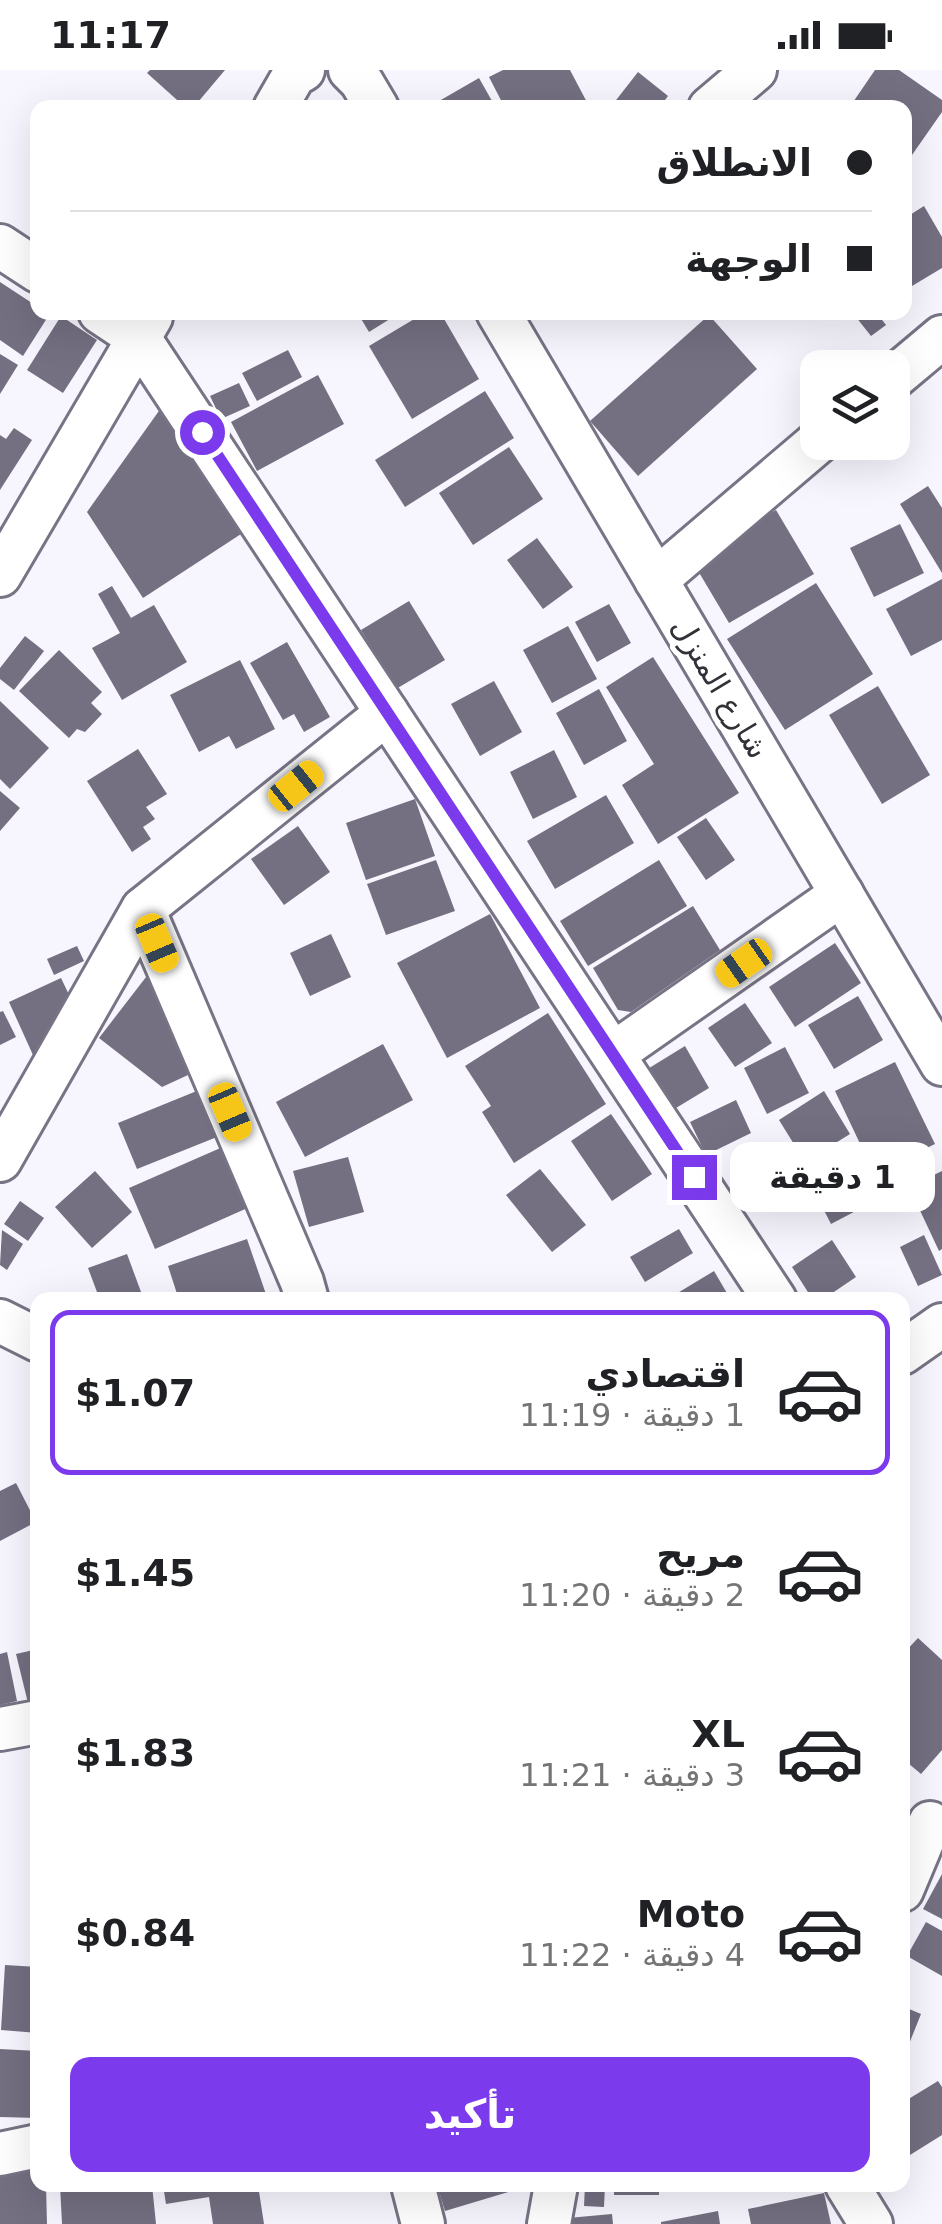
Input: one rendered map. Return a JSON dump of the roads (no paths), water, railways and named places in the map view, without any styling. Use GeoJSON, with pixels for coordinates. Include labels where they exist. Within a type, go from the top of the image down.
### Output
{"type":"FeatureCollection","features":[{"type":"Feature","properties":{"kind":"street"},"geometry":{"type":"LineString","coordinates":[[280,100],[294,75],[303,70]]}},
{"type":"Feature","properties":{"kind":"street"},"geometry":{"type":"LineString","coordinates":[[350,70],[372,100]]}},
{"type":"Feature","properties":{"kind":"street"},"geometry":{"type":"LineString","coordinates":[[719,100],[755,70]]}},
{"type":"Feature","properties":{"kind":"street"},"geometry":{"type":"LineString","coordinates":[[0,246],[30,267]]}},
{"type":"Feature","properties":{"kind":"street","name":"شارع المنزل"},"geometry":{"type":"LineString","coordinates":[[503,320],[942,1064]]}},
{"type":"Feature","properties":{"kind":"street"},"geometry":{"type":"LineString","coordinates":[[1,572],[147,325],[387,713],[770,1292]]}},
{"type":"Feature","properties":{"kind":"street"},"geometry":{"type":"LineString","coordinates":[[910,364],[942,337]]}},
{"type":"Feature","properties":{"kind":"street"},"geometry":{"type":"LineString","coordinates":[[656,580],[800,457]]}},
{"type":"Feature","properties":{"kind":"street"},"geometry":{"type":"LineString","coordinates":[[0,1160],[143,909],[387,713]]}},
{"type":"Feature","properties":{"kind":"street"},"geometry":{"type":"LineString","coordinates":[[613,1054],[842,894]]}},
{"type":"Feature","properties":{"kind":"street"},"geometry":{"type":"LineString","coordinates":[[143,909],[304,1292]]}},
{"type":"Feature","properties":{"kind":"street"},"geometry":{"type":"LineString","coordinates":[[0,1321],[30,1336]]}},
{"type":"Feature","properties":{"kind":"street"},"geometry":{"type":"LineString","coordinates":[[910,1347],[942,1325]]}},
{"type":"Feature","properties":{"kind":"street"},"geometry":{"type":"LineString","coordinates":[[0,1747],[1,1729],[30,1724]]}},
{"type":"Feature","properties":{"kind":"street"},"geometry":{"type":"LineString","coordinates":[[910,1865],[925,1818]]}},
{"type":"Feature","properties":{"kind":"street"},"geometry":{"type":"LineString","coordinates":[[0,2154],[30,2148]]}},
{"type":"Feature","properties":{"kind":"street"},"geometry":{"type":"LineString","coordinates":[[415,2192],[423,2224]]}},
{"type":"Feature","properties":{"kind":"street"},"geometry":{"type":"LineString","coordinates":[[548,2224],[555,2192]]}},
{"type":"Feature","properties":{"kind":"street"},"geometry":{"type":"LineString","coordinates":[[850,2192],[871,2224]]}}]}
